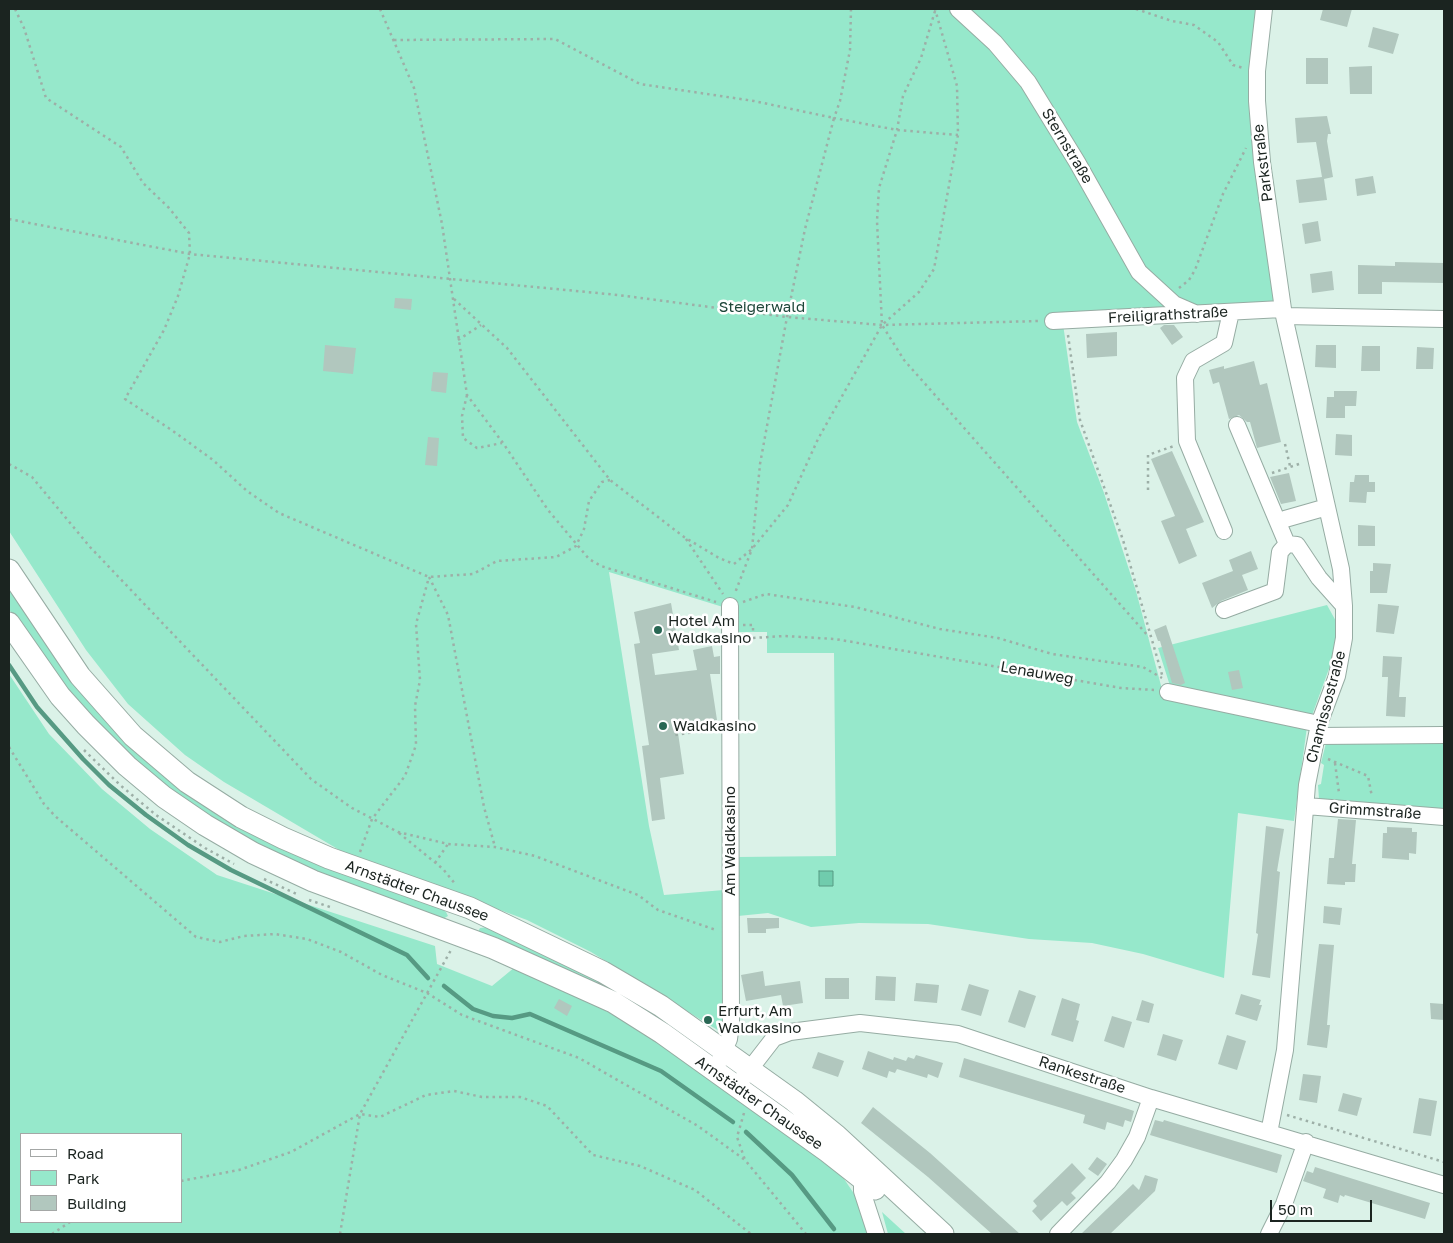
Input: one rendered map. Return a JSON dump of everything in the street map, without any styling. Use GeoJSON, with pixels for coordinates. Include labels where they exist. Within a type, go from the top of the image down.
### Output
{"type":"FeatureCollection","features":[{"type":"Feature","properties":{"kind":"main road","name":"Arnstädter Chaussee"},"geometry":{"type":"LineString","coordinates":[[9,570],[80,676],[133,736],[187,782],[241,817],[283,838],[354,868],[470,908],[603,972],[661,1006],[794,1101],[867,1172]]}},
{"type":"Feature","properties":{"kind":"main road","name":"Arnstädter Chaussee"},"geometry":{"type":"LineString","coordinates":[[9,623],[60,696],[86,725],[157,791],[205,825],[253,853],[313,881],[458,934],[613,1002],[662,1033],[736,1088],[867,1172]]}},
{"type":"Feature","properties":{"kind":"main road"},"geometry":{"type":"LineString","coordinates":[[867,1172],[922,1234]]}},
{"type":"Feature","properties":{"kind":"main road"},"geometry":{"type":"LineString","coordinates":[[867,1172],[943,1234]]}},
{"type":"Feature","properties":{"kind":"street","name":"Sternstraße"},"geometry":{"type":"LineString","coordinates":[[958,9],[995,43],[1028,82],[1077,162],[1139,272],[1174,304],[1197,314]]}},
{"type":"Feature","properties":{"kind":"street","name":"Parkstraße"},"geometry":{"type":"LineString","coordinates":[[1264,9],[1257,71],[1258,124],[1283,313]]}},
{"type":"Feature","properties":{"kind":"street","name":"Freiligrathstraße"},"geometry":{"type":"LineString","coordinates":[[1053,321],[1231,312],[1444,319]]}},
{"type":"Feature","properties":{"kind":"street"},"geometry":{"type":"LineString","coordinates":[[1224,531],[1187,441],[1185,378],[1193,361],[1224,343],[1231,312]]}},
{"type":"Feature","properties":{"kind":"street","name":"Chamissostraße"},"geometry":{"type":"LineString","coordinates":[[1269,1133],[1285,1050],[1312,753],[1337,676],[1344,638],[1344,606],[1340,569],[1283,313]]}},
{"type":"Feature","properties":{"kind":"street"},"geometry":{"type":"LineString","coordinates":[[1237,425],[1287,544]]}},
{"type":"Feature","properties":{"kind":"street"},"geometry":{"type":"LineString","coordinates":[[1285,518],[1326,507]]}},
{"type":"Feature","properties":{"kind":"street"},"geometry":{"type":"LineString","coordinates":[[1287,544],[1297,545],[1319,578],[1344,606]]}},
{"type":"Feature","properties":{"kind":"street"},"geometry":{"type":"LineString","coordinates":[[1224,610],[1275,591],[1280,552],[1287,544]]}},
{"type":"Feature","properties":{"kind":"street","name":"Am Waldkasino"},"geometry":{"type":"LineString","coordinates":[[714,1072],[725,1051],[731,1024],[730,606]]}},
{"type":"Feature","properties":{"kind":"street"},"geometry":{"type":"LineString","coordinates":[[1165,685],[1318,730],[1444,735]]}},
{"type":"Feature","properties":{"kind":"street","name":"Grimmstraße"},"geometry":{"type":"LineString","coordinates":[[1306,806],[1444,817]]}},
{"type":"Feature","properties":{"kind":"street","name":"Rankestraße"},"geometry":{"type":"LineString","coordinates":[[736,1088],[774,1038],[790,1032],[860,1023],[958,1034],[1151,1098],[1306,1142],[1444,1185]]}},
{"type":"Feature","properties":{"kind":"street"},"geometry":{"type":"LineString","coordinates":[[1058,1234],[1108,1182],[1124,1160],[1137,1137],[1151,1098]]}},
{"type":"Feature","properties":{"kind":"street"},"geometry":{"type":"LineString","coordinates":[[1269,1234],[1284,1204],[1306,1142]]}},
{"type":"Feature","properties":{"kind":"street"},"geometry":{"type":"LineString","coordinates":[[867,1172],[862,1191],[876,1234]]}},
{"type":"Feature","properties":{"kind":"path"},"geometry":{"type":"LineString","coordinates":[[15,9],[24,28],[46,98],[121,147],[144,183],[169,208],[189,233],[190,254],[178,296],[164,330],[125,398],[174,431],[212,460],[247,491],[279,513],[429,576],[473,574],[497,561],[556,557],[576,546],[584,529],[590,501],[602,482],[610,480]]}},
{"type":"Feature","properties":{"kind":"path"},"geometry":{"type":"LineString","coordinates":[[380,9],[414,88],[442,224],[467,395],[462,416],[463,438],[477,448],[503,443]]}},
{"type":"Feature","properties":{"kind":"path"},"geometry":{"type":"LineString","coordinates":[[730,606],[752,549],[760,464],[787,316],[816,182],[842,94],[850,50],[851,9]]}},
{"type":"Feature","properties":{"kind":"path"},"geometry":{"type":"LineString","coordinates":[[935,9],[921,58],[904,96],[897,130],[879,188],[877,221],[882,325],[904,360],[1150,638]]}},
{"type":"Feature","properties":{"kind":"path"},"geometry":{"type":"LineString","coordinates":[[453,298],[507,348],[610,480],[684,536],[719,558],[734,564],[752,549],[788,506],[818,439],[882,325],[919,292],[934,269],[958,135],[957,86],[935,9]]}},
{"type":"Feature","properties":{"kind":"path"},"geometry":{"type":"LineString","coordinates":[[1136,9],[1172,21],[1194,25],[1218,42],[1233,65],[1257,71]]}},
{"type":"Feature","properties":{"kind":"path"},"geometry":{"type":"LineString","coordinates":[[394,40],[555,39],[640,84],[754,101],[897,130],[958,135]]}},
{"type":"Feature","properties":{"kind":"path"},"geometry":{"type":"LineString","coordinates":[[1161,294],[1181,287],[1189,280],[1223,194],[1258,124]]}},
{"type":"Feature","properties":{"kind":"path"},"geometry":{"type":"LineString","coordinates":[[9,219],[190,254],[618,295],[787,316],[882,325],[1053,321]]}},
{"type":"Feature","properties":{"kind":"path"},"geometry":{"type":"LineString","coordinates":[[1071,320],[1067,330],[1080,420],[1123,540],[1165,685]]}},
{"type":"Feature","properties":{"kind":"path"},"geometry":{"type":"LineString","coordinates":[[458,340],[481,325]]}},
{"type":"Feature","properties":{"kind":"path"},"geometry":{"type":"LineString","coordinates":[[467,395],[576,546],[589,559],[601,566],[730,606],[766,594],[855,606],[940,629],[998,638],[1052,654],[1143,667],[1165,685]]}},
{"type":"Feature","properties":{"kind":"path"},"geometry":{"type":"LineString","coordinates":[[1148,490],[1148,455],[1187,441]]}},
{"type":"Feature","properties":{"kind":"path"},"geometry":{"type":"LineString","coordinates":[[1284,444],[1290,466]]}},
{"type":"Feature","properties":{"kind":"path"},"geometry":{"type":"LineString","coordinates":[[9,464],[32,477],[90,547],[311,779],[352,808],[398,832],[436,863],[458,886]]}},
{"type":"Feature","properties":{"kind":"path"},"geometry":{"type":"LineString","coordinates":[[1260,478],[1300,464]]}},
{"type":"Feature","properties":{"kind":"path"},"geometry":{"type":"LineString","coordinates":[[684,536],[715,579],[730,606]]}},
{"type":"Feature","properties":{"kind":"path"},"geometry":{"type":"LineString","coordinates":[[354,868],[372,819],[405,776],[416,744],[415,706],[420,680],[416,624],[429,576]]}},
{"type":"Feature","properties":{"kind":"path"},"geometry":{"type":"LineString","coordinates":[[429,576],[448,614],[484,807],[495,848]]}},
{"type":"Feature","properties":{"kind":"path","name":"Lenauweg"},"geometry":{"type":"LineString","coordinates":[[753,638],[784,636],[836,639],[1121,688],[1165,685]]}},
{"type":"Feature","properties":{"kind":"path"},"geometry":{"type":"LineString","coordinates":[[687,733],[686,726],[674,728],[675,735],[694,732],[698,727],[722,724]]}},
{"type":"Feature","properties":{"kind":"path"},"geometry":{"type":"LineString","coordinates":[[9,747],[44,804],[55,816],[196,937],[220,942],[244,936],[275,934],[307,940],[341,952],[382,975],[427,993],[462,1015],[579,1058],[698,1126],[745,1160],[806,1234]]}},
{"type":"Feature","properties":{"kind":"path"},"geometry":{"type":"LineString","coordinates":[[1312,753],[1368,776],[1375,811]]}},
{"type":"Feature","properties":{"kind":"path"},"geometry":{"type":"LineString","coordinates":[[1335,763],[1340,809]]}},
{"type":"Feature","properties":{"kind":"path"},"geometry":{"type":"LineString","coordinates":[[398,832],[448,844],[495,848],[535,856],[638,895],[658,910],[730,934]]}},
{"type":"Feature","properties":{"kind":"path"},"geometry":{"type":"LineString","coordinates":[[436,863],[448,844]]}},
{"type":"Feature","properties":{"kind":"path"},"geometry":{"type":"LineString","coordinates":[[340,1234],[360,1114],[458,934]]}},
{"type":"Feature","properties":{"kind":"path"},"geometry":{"type":"LineString","coordinates":[[182,1181],[239,1170],[291,1152],[360,1114],[380,1116],[426,1095],[454,1091],[482,1097],[520,1097],[547,1106],[593,1155],[640,1166],[695,1190],[751,1234]]}},
{"type":"Feature","properties":{"kind":"path"},"geometry":{"type":"LineString","coordinates":[[745,1160],[737,1138],[746,1110]]}},
{"type":"Feature","properties":{"kind":"path"},"geometry":{"type":"LineString","coordinates":[[1274,1110],[1444,1162]]}},
{"type":"Feature","properties":{"kind":"path"},"geometry":{"type":"LineString","coordinates":[[52,1234],[68,1223]]}},
{"type":"Feature","properties":{"kind":"green space","name":"Steigerwald"},"geometry":{"type":"Polygon","coordinates":[[[9,9],[1258,9],[1249,93],[1251,122],[1276,306],[1062,317],[1077,422],[1104,493],[1136,591],[1164,697],[1307,727],[1294,821],[1238,813],[1224,978],[1143,954],[1092,943],[1029,939],[928,924],[859,923],[811,927],[768,913],[738,916],[737,857],[836,856],[834,653],[767,653],[767,632],[735,632],[736,611],[609,572],[649,826],[664,895],[724,890],[724,1034],[591,952],[527,920],[341,851],[224,782],[185,755],[128,704],[86,650],[9,531],[9,9]]]}},
{"type":"Feature","properties":{"kind":"green space"},"geometry":{"type":"Polygon","coordinates":[[[9,584],[163,773],[439,907],[448,916],[443,919],[291,863],[173,794],[93,723],[36,652],[9,609],[9,584]]]}},
{"type":"Feature","properties":{"kind":"green space"},"geometry":{"type":"Polygon","coordinates":[[[1327,605],[1337,623],[1335,643],[1330,666],[1311,718],[1171,689],[1158,648],[1327,605]]]}},
{"type":"Feature","properties":{"kind":"green space"},"geometry":{"type":"Polygon","coordinates":[[[9,674],[49,734],[102,789],[150,829],[217,875],[435,946],[437,964],[492,986],[515,967],[582,997],[655,1039],[840,1173],[857,1198],[868,1234],[9,1234],[9,674]]]}},
{"type":"Feature","properties":{"kind":"green space"},"geometry":{"type":"Polygon","coordinates":[[[1444,742],[1444,811],[1322,803],[1319,799],[1318,785],[1321,784],[1324,765],[1321,763],[1326,743],[1444,742]]]}},
{"type":"Feature","properties":{"kind":"green space"},"geometry":{"type":"Polygon","coordinates":[[[489,927],[602,982],[654,1012],[678,1031],[628,999],[478,932],[480,928],[489,927]]]}},
{"type":"Feature","properties":{"kind":"green space"},"geometry":{"type":"Polygon","coordinates":[[[882,1212],[906,1234],[888,1234],[882,1212]]]}},
{"type":"Feature","properties":{"kind":"shaded area"},"geometry":{"type":"Polygon","coordinates":[[[819,871],[833,871],[833,886],[819,886],[819,871]]]}},
{"type":"Feature","properties":{"kind":"building"},"geometry":{"type":"Polygon","coordinates":[[[1323,9],[1352,9],[1347,27],[1320,20],[1323,9]]]}},
{"type":"Feature","properties":{"kind":"building"},"geometry":{"type":"Polygon","coordinates":[[[1373,27],[1399,34],[1393,54],[1368,47],[1373,27]]]}},
{"type":"Feature","properties":{"kind":"building"},"geometry":{"type":"Polygon","coordinates":[[[1306,58],[1328,58],[1328,84],[1306,84],[1306,58]]]}},
{"type":"Feature","properties":{"kind":"building"},"geometry":{"type":"Polygon","coordinates":[[[1372,66],[1372,94],[1350,94],[1349,67],[1372,66]]]}},
{"type":"Feature","properties":{"kind":"building"},"geometry":{"type":"Polygon","coordinates":[[[1327,116],[1331,134],[1328,134],[1327,141],[1333,177],[1324,179],[1327,200],[1299,203],[1296,180],[1322,177],[1316,142],[1297,143],[1295,118],[1327,116]]]}},
{"type":"Feature","properties":{"kind":"building"},"geometry":{"type":"Polygon","coordinates":[[[1373,176],[1376,193],[1357,196],[1355,179],[1373,176]]]}},
{"type":"Feature","properties":{"kind":"building"},"geometry":{"type":"Polygon","coordinates":[[[1318,221],[1321,241],[1305,244],[1302,224],[1318,221]]]}},
{"type":"Feature","properties":{"kind":"building"},"geometry":{"type":"Polygon","coordinates":[[[1395,262],[1444,263],[1444,283],[1382,282],[1382,294],[1358,294],[1358,265],[1395,266],[1395,262]]]}},
{"type":"Feature","properties":{"kind":"building"},"geometry":{"type":"Polygon","coordinates":[[[1332,271],[1334,290],[1312,293],[1310,274],[1332,271]]]}},
{"type":"Feature","properties":{"kind":"building"},"geometry":{"type":"Polygon","coordinates":[[[395,298],[412,299],[411,310],[394,308],[395,298]]]}},
{"type":"Feature","properties":{"kind":"building"},"geometry":{"type":"Polygon","coordinates":[[[1164,325],[1174,325],[1183,337],[1172,345],[1160,328],[1164,325]]]}},
{"type":"Feature","properties":{"kind":"building"},"geometry":{"type":"Polygon","coordinates":[[[1117,332],[1117,356],[1087,358],[1086,334],[1117,332]]]}},
{"type":"Feature","properties":{"kind":"building"},"geometry":{"type":"Polygon","coordinates":[[[325,345],[356,348],[353,374],[323,371],[325,345]]]}},
{"type":"Feature","properties":{"kind":"building"},"geometry":{"type":"Polygon","coordinates":[[[1316,345],[1336,345],[1336,368],[1315,367],[1316,345]]]}},
{"type":"Feature","properties":{"kind":"building"},"geometry":{"type":"Polygon","coordinates":[[[1362,346],[1380,346],[1380,371],[1361,371],[1362,346]]]}},
{"type":"Feature","properties":{"kind":"building"},"geometry":{"type":"Polygon","coordinates":[[[1417,347],[1434,348],[1433,369],[1416,369],[1417,347]]]}},
{"type":"Feature","properties":{"kind":"building"},"geometry":{"type":"Polygon","coordinates":[[[1254,361],[1260,385],[1267,383],[1281,442],[1257,448],[1250,422],[1247,422],[1239,415],[1229,419],[1219,382],[1213,384],[1209,370],[1224,366],[1224,369],[1254,361]]]}},
{"type":"Feature","properties":{"kind":"building"},"geometry":{"type":"Polygon","coordinates":[[[433,372],[448,373],[446,393],[431,391],[433,372]]]}},
{"type":"Feature","properties":{"kind":"building"},"geometry":{"type":"Polygon","coordinates":[[[1334,391],[1357,391],[1356,406],[1345,406],[1345,418],[1326,418],[1327,397],[1334,397],[1334,391]]]}},
{"type":"Feature","properties":{"kind":"building"},"geometry":{"type":"Polygon","coordinates":[[[1336,434],[1352,435],[1352,456],[1335,455],[1336,434]]]}},
{"type":"Feature","properties":{"kind":"building"},"geometry":{"type":"Polygon","coordinates":[[[428,437],[439,438],[437,466],[425,465],[428,437]]]}},
{"type":"Feature","properties":{"kind":"building"},"geometry":{"type":"Polygon","coordinates":[[[1172,451],[1204,522],[1186,529],[1197,556],[1179,564],[1161,521],[1175,516],[1151,459],[1172,451]]]}},
{"type":"Feature","properties":{"kind":"building"},"geometry":{"type":"Polygon","coordinates":[[[1289,473],[1296,501],[1281,504],[1270,477],[1289,473]]]}},
{"type":"Feature","properties":{"kind":"building"},"geometry":{"type":"Polygon","coordinates":[[[1355,475],[1369,475],[1369,482],[1375,482],[1375,492],[1367,492],[1366,503],[1349,502],[1350,482],[1354,482],[1355,475]]]}},
{"type":"Feature","properties":{"kind":"building"},"geometry":{"type":"Polygon","coordinates":[[[1358,525],[1375,526],[1375,546],[1358,546],[1358,525]]]}},
{"type":"Feature","properties":{"kind":"building"},"geometry":{"type":"Polygon","coordinates":[[[1251,551],[1258,569],[1242,575],[1248,590],[1221,601],[1212,608],[1202,583],[1233,571],[1229,560],[1251,551]]]}},
{"type":"Feature","properties":{"kind":"building"},"geometry":{"type":"Polygon","coordinates":[[[1373,563],[1391,564],[1387,593],[1370,593],[1370,571],[1373,571],[1373,563]]]}},
{"type":"Feature","properties":{"kind":"building"},"geometry":{"type":"Polygon","coordinates":[[[671,603],[679,650],[652,654],[655,675],[697,670],[693,650],[712,646],[714,657],[720,656],[720,674],[710,674],[717,720],[677,726],[684,774],[660,778],[665,819],[652,821],[642,746],[649,745],[634,644],[640,643],[634,612],[671,603]]]}},
{"type":"Feature","properties":{"kind":"building"},"geometry":{"type":"Polygon","coordinates":[[[1378,604],[1399,606],[1394,634],[1376,632],[1378,604]]]}},
{"type":"Feature","properties":{"kind":"building"},"geometry":{"type":"Polygon","coordinates":[[[1166,625],[1185,683],[1181,685],[1172,683],[1160,641],[1158,641],[1154,630],[1166,625]]]}},
{"type":"Feature","properties":{"kind":"building"},"geometry":{"type":"Polygon","coordinates":[[[1383,656],[1402,657],[1399,697],[1406,697],[1405,717],[1386,716],[1388,677],[1382,677],[1383,656]]]}},
{"type":"Feature","properties":{"kind":"building"},"geometry":{"type":"Polygon","coordinates":[[[1239,670],[1243,688],[1232,690],[1228,672],[1239,670]]]}},
{"type":"Feature","properties":{"kind":"building"},"geometry":{"type":"Polygon","coordinates":[[[1338,819],[1356,820],[1352,864],[1356,864],[1355,882],[1345,882],[1345,885],[1327,884],[1329,858],[1334,858],[1338,819]]]}},
{"type":"Feature","properties":{"kind":"building"},"geometry":{"type":"Polygon","coordinates":[[[1266,826],[1284,829],[1277,871],[1280,872],[1270,978],[1252,975],[1258,934],[1256,933],[1266,826]]]}},
{"type":"Feature","properties":{"kind":"building"},"geometry":{"type":"Polygon","coordinates":[[[1387,827],[1412,828],[1412,832],[1417,832],[1416,854],[1409,853],[1409,860],[1382,858],[1383,833],[1387,833],[1387,827]]]}},
{"type":"Feature","properties":{"kind":"building"},"geometry":{"type":"Polygon","coordinates":[[[1324,906],[1342,908],[1340,925],[1323,923],[1324,906]]]}},
{"type":"Feature","properties":{"kind":"building"},"geometry":{"type":"Polygon","coordinates":[[[747,918],[779,918],[779,928],[766,929],[766,933],[748,933],[747,918]]]}},
{"type":"Feature","properties":{"kind":"building"},"geometry":{"type":"Polygon","coordinates":[[[1319,944],[1334,945],[1327,1025],[1330,1025],[1327,1048],[1307,1045],[1319,944]]]}},
{"type":"Feature","properties":{"kind":"building"},"geometry":{"type":"Polygon","coordinates":[[[763,971],[765,986],[800,981],[803,1003],[783,1006],[781,995],[746,1001],[741,975],[763,971]]]}},
{"type":"Feature","properties":{"kind":"building"},"geometry":{"type":"Polygon","coordinates":[[[876,976],[896,977],[895,1001],[875,1000],[876,976]]]}},
{"type":"Feature","properties":{"kind":"building"},"geometry":{"type":"Polygon","coordinates":[[[825,978],[849,978],[849,999],[825,999],[825,978]]]}},
{"type":"Feature","properties":{"kind":"building"},"geometry":{"type":"Polygon","coordinates":[[[916,983],[939,985],[937,1003],[914,1001],[916,983]]]}},
{"type":"Feature","properties":{"kind":"building"},"geometry":{"type":"Polygon","coordinates":[[[969,984],[989,990],[981,1016],[961,1010],[969,984]]]}},
{"type":"Feature","properties":{"kind":"building"},"geometry":{"type":"Polygon","coordinates":[[[1019,990],[1036,996],[1025,1028],[1008,1022],[1019,990]]]}},
{"type":"Feature","properties":{"kind":"building"},"geometry":{"type":"Polygon","coordinates":[[[1241,994],[1261,1000],[1259,1005],[1262,1005],[1257,1021],[1235,1014],[1241,994]]]}},
{"type":"Feature","properties":{"kind":"building"},"geometry":{"type":"Polygon","coordinates":[[[1062,998],[1080,1004],[1076,1020],[1079,1021],[1073,1042],[1051,1035],[1062,998]]]}},
{"type":"Feature","properties":{"kind":"building"},"geometry":{"type":"Polygon","coordinates":[[[559,999],[572,1006],[567,1016],[554,1008],[559,999]]]}},
{"type":"Feature","properties":{"kind":"building"},"geometry":{"type":"Polygon","coordinates":[[[1142,1000],[1154,1004],[1149,1023],[1136,1020],[1142,1000]]]}},
{"type":"Feature","properties":{"kind":"building"},"geometry":{"type":"Polygon","coordinates":[[[1430,1003],[1444,1004],[1444,1020],[1431,1019],[1430,1003]]]}},
{"type":"Feature","properties":{"kind":"building"},"geometry":{"type":"Polygon","coordinates":[[[1112,1016],[1132,1022],[1124,1048],[1104,1041],[1112,1016]]]}},
{"type":"Feature","properties":{"kind":"building"},"geometry":{"type":"Polygon","coordinates":[[[1163,1034],[1183,1040],[1176,1061],[1157,1055],[1163,1034]]]}},
{"type":"Feature","properties":{"kind":"building"},"geometry":{"type":"Polygon","coordinates":[[[1227,1035],[1246,1041],[1237,1070],[1218,1064],[1227,1035]]]}},
{"type":"Feature","properties":{"kind":"building"},"geometry":{"type":"Polygon","coordinates":[[[868,1051],[893,1060],[894,1057],[906,1061],[908,1057],[914,1059],[916,1055],[943,1063],[938,1078],[928,1074],[927,1078],[897,1069],[895,1073],[889,1071],[887,1078],[862,1069],[868,1051]]]}},
{"type":"Feature","properties":{"kind":"building"},"geometry":{"type":"Polygon","coordinates":[[[818,1052],[844,1061],[838,1077],[812,1068],[818,1052]]]}},
{"type":"Feature","properties":{"kind":"building"},"geometry":{"type":"Polygon","coordinates":[[[964,1058],[1134,1111],[1131,1122],[1125,1120],[1123,1127],[1107,1122],[1105,1130],[1083,1123],[1085,1115],[959,1077],[964,1058]]]}},
{"type":"Feature","properties":{"kind":"building"},"geometry":{"type":"Polygon","coordinates":[[[1303,1074],[1321,1076],[1317,1103],[1299,1100],[1303,1074]]]}},
{"type":"Feature","properties":{"kind":"building"},"geometry":{"type":"Polygon","coordinates":[[[1343,1093],[1362,1098],[1357,1116],[1338,1111],[1343,1093]]]}},
{"type":"Feature","properties":{"kind":"building"},"geometry":{"type":"Polygon","coordinates":[[[1419,1098],[1437,1101],[1431,1136],[1413,1133],[1419,1098]]]}},
{"type":"Feature","properties":{"kind":"building"},"geometry":{"type":"Polygon","coordinates":[[[873,1107],[930,1153],[1020,1234],[992,1234],[928,1177],[861,1123],[873,1107]]]}},
{"type":"Feature","properties":{"kind":"building"},"geometry":{"type":"Polygon","coordinates":[[[1155,1120],[1163,1122],[1164,1120],[1282,1155],[1277,1173],[1150,1135],[1155,1120]]]}},
{"type":"Feature","properties":{"kind":"building"},"geometry":{"type":"Polygon","coordinates":[[[1097,1157],[1107,1164],[1098,1176],[1088,1169],[1097,1157]]]}},
{"type":"Feature","properties":{"kind":"building"},"geometry":{"type":"Polygon","coordinates":[[[1072,1163],[1086,1178],[1071,1193],[1076,1198],[1067,1206],[1062,1201],[1041,1221],[1032,1211],[1037,1206],[1033,1201],[1072,1163]]]}},
{"type":"Feature","properties":{"kind":"building"},"geometry":{"type":"Polygon","coordinates":[[[1315,1167],[1430,1203],[1425,1219],[1345,1195],[1344,1197],[1340,1195],[1338,1203],[1323,1198],[1326,1189],[1303,1181],[1307,1171],[1313,1173],[1315,1167]]]}},
{"type":"Feature","properties":{"kind":"building"},"geometry":{"type":"Polygon","coordinates":[[[1145,1175],[1158,1179],[1155,1191],[1110,1234],[1081,1234],[1133,1184],[1139,1190],[1145,1175]]]}},
{"type":"Feature","properties":{"kind":"waterway"},"geometry":{"type":"LineString","coordinates":[[9,665],[37,707],[83,759],[109,785],[146,815],[188,845],[231,870],[407,955],[428,978]]}},
{"type":"Feature","properties":{"kind":"waterway"},"geometry":{"type":"LineString","coordinates":[[444,986],[473,1009],[493,1016],[512,1018],[530,1014],[661,1071],[733,1122]]}},
{"type":"Feature","properties":{"kind":"waterway"},"geometry":{"type":"LineString","coordinates":[[746,1132],[792,1175],[834,1229]]}},
{"type":"Feature","properties":{"kind":"place","name":"Hotel Am Waldkasino"},"geometry":{"type":"Point","coordinates":[658,630]}},
{"type":"Feature","properties":{"kind":"place","name":"Waldkasino"},"geometry":{"type":"Point","coordinates":[663,726]}},
{"type":"Feature","properties":{"kind":"place","name":"Erfurt, Am Waldkasino"},"geometry":{"type":"Point","coordinates":[708,1020]}}]}
